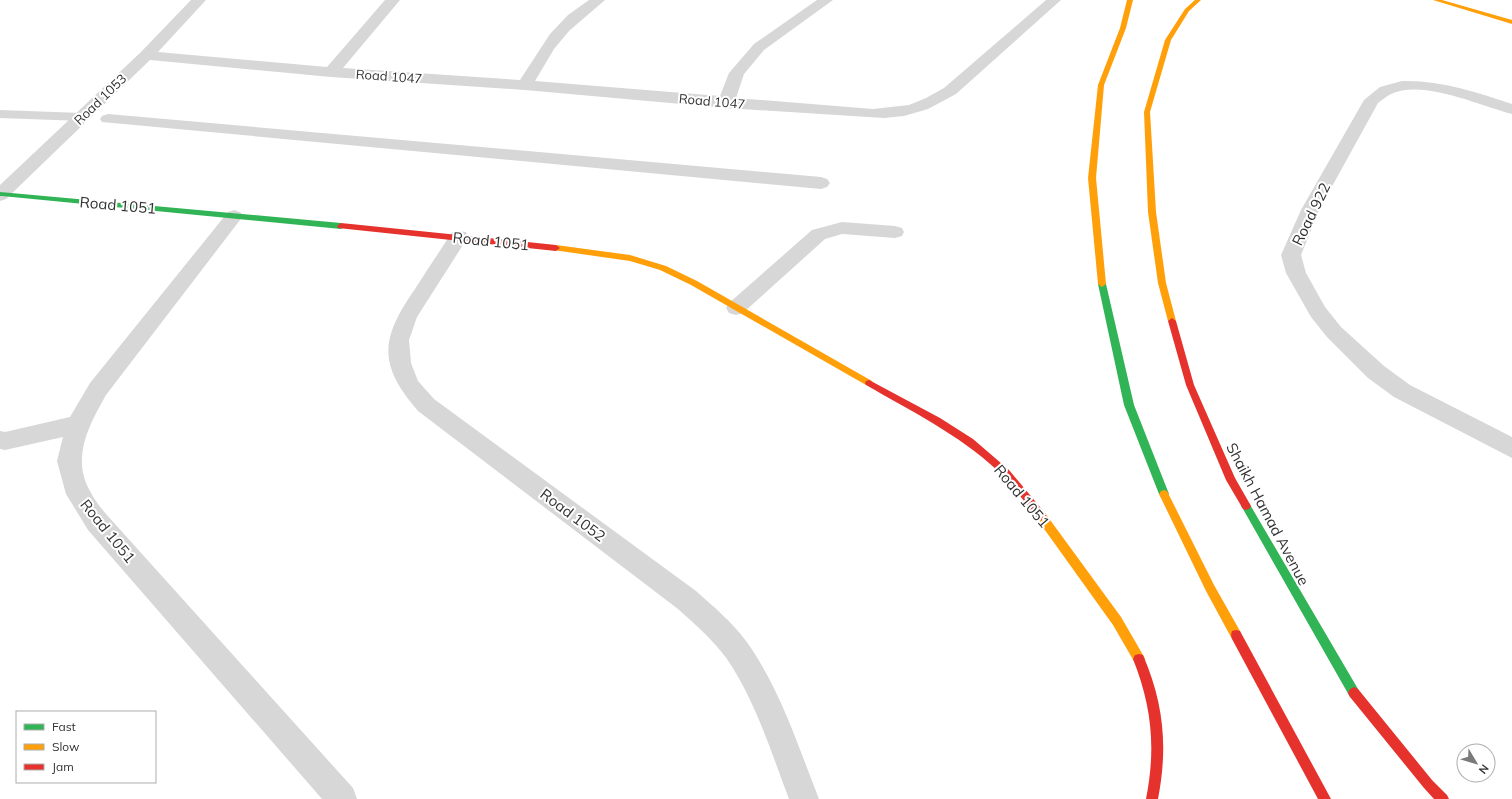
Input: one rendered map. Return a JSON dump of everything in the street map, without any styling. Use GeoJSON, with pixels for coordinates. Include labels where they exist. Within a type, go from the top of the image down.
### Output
{"type":"FeatureCollection","features":[{"type":"Feature","properties":{"kind":"street","name":"Road 1053"},"geometry":{"type":"LineString","coordinates":[[1,195],[146,55],[199,0]]}},
{"type":"Feature","properties":{"kind":"street","name":"Road 1047"},"geometry":{"type":"LineString","coordinates":[[331,72],[393,0]]}},
{"type":"Feature","properties":{"kind":"street"},"geometry":{"type":"LineString","coordinates":[[525,85],[547,46],[560,29],[577,14],[598,0]]}},
{"type":"Feature","properties":{"kind":"street"},"geometry":{"type":"LineString","coordinates":[[726,103],[737,73],[751,56],[773,36],[826,0]]}},
{"type":"Feature","properties":{"kind":"street","name":"Road 1047"},"geometry":{"type":"LineString","coordinates":[[146,55],[331,72],[525,85],[726,103],[873,114],[896,113],[918,108],[936,101],[950,91],[1054,0]]}},
{"type":"Feature","properties":{"kind":"street"},"geometry":{"type":"LineString","coordinates":[[1130,0],[1123,28],[1101,85],[1092,178],[1100,276],[1129,405],[1158,481],[1210,588],[1325,799]]}},
{"type":"Feature","properties":{"kind":"street","name":"Shaikh Hamad Avenue"},"geometry":{"type":"LineString","coordinates":[[1198,0],[1187,10],[1168,40],[1147,112],[1152,212],[1162,282],[1190,385],[1231,480],[1349,687],[1428,784],[1443,799]]}},
{"type":"Feature","properties":{"kind":"street"},"geometry":{"type":"LineString","coordinates":[[1436,0],[1512,22]]}},
{"type":"Feature","properties":{"kind":"street","name":"Road 922"},"geometry":{"type":"LineString","coordinates":[[1512,109],[1459,92],[1430,86],[1405,86],[1384,91],[1377,95],[1372,100],[1310,210],[1291,255],[1296,273],[1318,312],[1334,332],[1376,372],[1402,391],[1512,448]]}},
{"type":"Feature","properties":{"kind":"street"},"geometry":{"type":"LineString","coordinates":[[108,118],[821,183]]}},
{"type":"Feature","properties":{"kind":"street","name":"Road 1051"},"geometry":{"type":"LineString","coordinates":[[1,195],[459,237],[630,258],[663,268],[694,283],[956,432],[996,464],[1021,491],[1122,627],[1145,674],[1158,725],[1157,778],[1152,799]]}},
{"type":"Feature","properties":{"kind":"street","name":"Road 1051"},"geometry":{"type":"LineString","coordinates":[[234,216],[98,389],[77,425],[69,461],[78,494],[97,522],[342,799]]}},
{"type":"Feature","properties":{"kind":"street"},"geometry":{"type":"LineString","coordinates":[[736,308],[819,234],[842,228],[896,232]]}},
{"type":"Feature","properties":{"kind":"street","name":"Road 1052"},"geometry":{"type":"LineString","coordinates":[[459,237],[407,316],[400,340],[400,363],[409,386],[426,405],[687,600],[713,623],[736,650],[755,682],[771,717],[804,799]]}},
{"type":"Feature","properties":{"kind":"street"},"geometry":{"type":"LineString","coordinates":[[0,440],[5,441],[77,425]]}},
{"type":"Feature","properties":{"kind":"lane"},"geometry":{"type":"LineString","coordinates":[[0,114],[82,117]]}},
{"type":"Feature","properties":{"kind":"traffic: fast"},"geometry":{"type":"LineString","coordinates":[[2,194],[341,226]]}},
{"type":"Feature","properties":{"kind":"traffic: fast"},"geometry":{"type":"LineString","coordinates":[[1102,284],[1129,405],[1164,494]]}},
{"type":"Feature","properties":{"kind":"traffic: fast"},"geometry":{"type":"LineString","coordinates":[[1246,506],[1354,693]]}},
{"type":"Feature","properties":{"kind":"traffic: slow"},"geometry":{"type":"LineString","coordinates":[[1102,284],[1092,178],[1101,85],[1123,28],[1130,0]]}},
{"type":"Feature","properties":{"kind":"traffic: slow"},"geometry":{"type":"LineString","coordinates":[[1172,321],[1162,283],[1152,212],[1147,112],[1168,40],[1187,10],[1198,0]]}},
{"type":"Feature","properties":{"kind":"traffic: slow"},"geometry":{"type":"LineString","coordinates":[[1436,0],[1512,22]]}},
{"type":"Feature","properties":{"kind":"traffic: slow"},"geometry":{"type":"LineString","coordinates":[[556,248],[630,258],[663,268],[694,283],[869,383]]}},
{"type":"Feature","properties":{"kind":"traffic: slow"},"geometry":{"type":"LineString","coordinates":[[1164,494],[1210,588],[1236,635]]}},
{"type":"Feature","properties":{"kind":"traffic: slow"},"geometry":{"type":"LineString","coordinates":[[1041,516],[1117,621],[1139,659]]}},
{"type":"Feature","properties":{"kind":"traffic: jam"},"geometry":{"type":"LineString","coordinates":[[341,226],[556,248]]}},
{"type":"Feature","properties":{"kind":"traffic: jam"},"geometry":{"type":"LineString","coordinates":[[1172,321],[1190,385],[1231,480],[1246,506]]}},
{"type":"Feature","properties":{"kind":"traffic: jam"},"geometry":{"type":"LineString","coordinates":[[869,383],[920,411],[970,442],[1011,478],[1041,516]]}},
{"type":"Feature","properties":{"kind":"traffic: jam"},"geometry":{"type":"LineString","coordinates":[[1236,635],[1325,799]]}},
{"type":"Feature","properties":{"kind":"traffic: jam"},"geometry":{"type":"LineString","coordinates":[[1139,659],[1151,693],[1157,728],[1157,763],[1152,799]]}},
{"type":"Feature","properties":{"kind":"traffic: jam"},"geometry":{"type":"LineString","coordinates":[[1354,693],[1428,784],[1443,799]]}}]}
